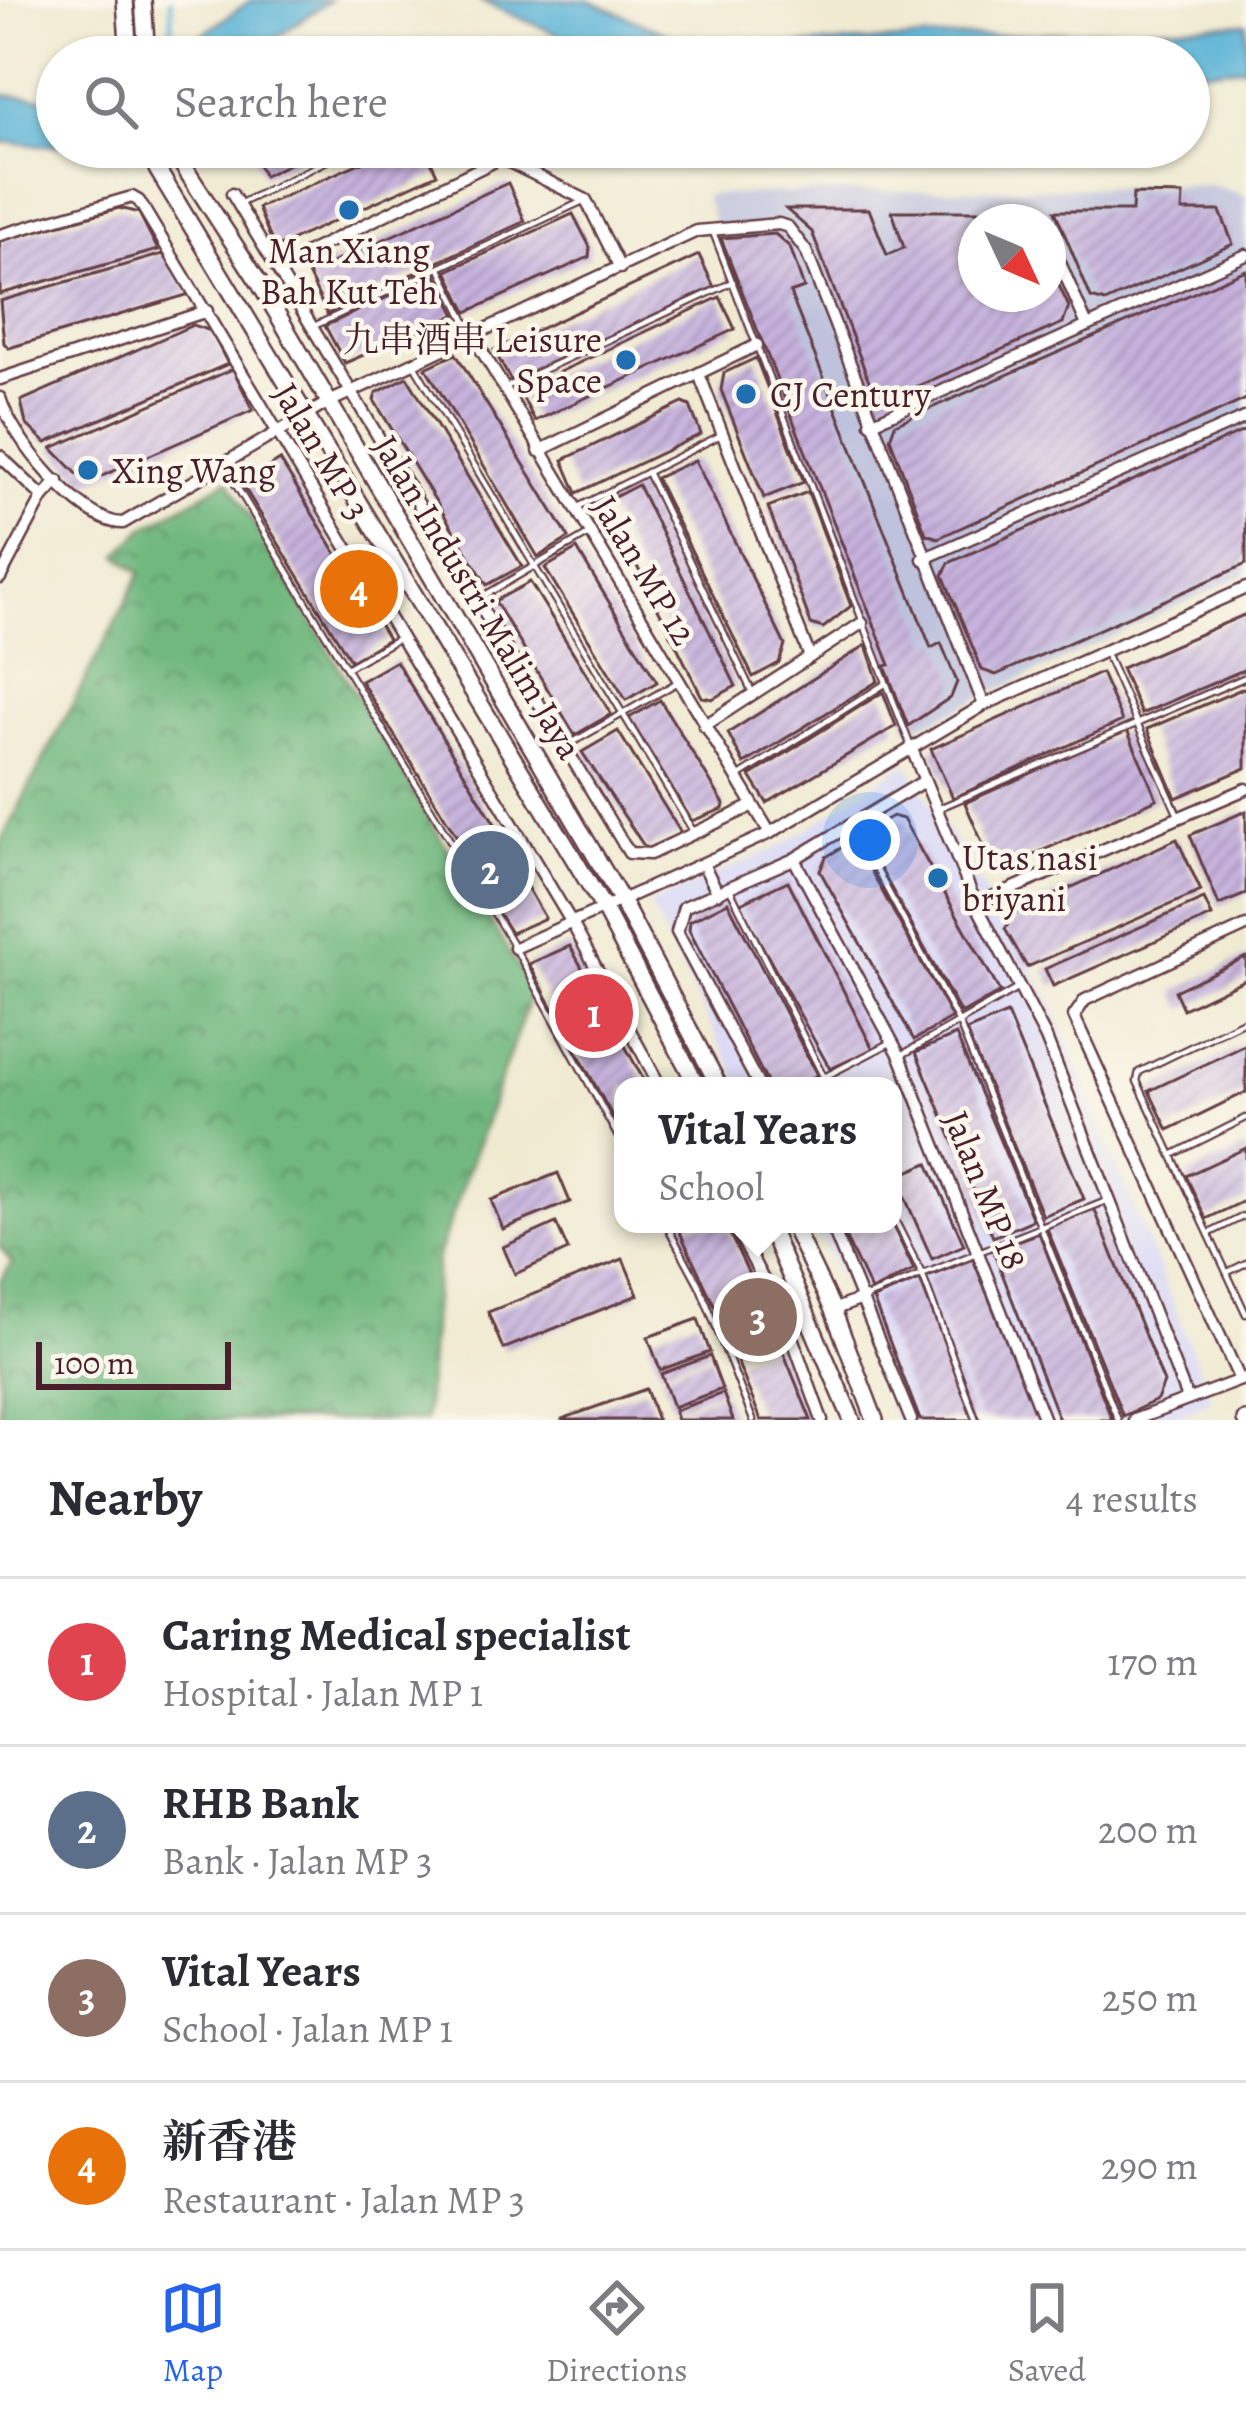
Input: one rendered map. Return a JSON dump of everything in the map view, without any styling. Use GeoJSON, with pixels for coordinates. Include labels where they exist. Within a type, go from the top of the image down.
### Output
{"type":"FeatureCollection","features":[{"type":"Feature","properties":{"kind":"main road"},"geometry":{"type":"LineString","coordinates":[[125,0],[128,36]]}},
{"type":"Feature","properties":{"kind":"main road"},"geometry":{"type":"LineString","coordinates":[[143,0],[146,36]]}},
{"type":"Feature","properties":{"kind":"main road","name":"Jalan Industri Malim Jaya"},"geometry":{"type":"LineString","coordinates":[[157,168],[603,907],[693,1077]]}},
{"type":"Feature","properties":{"kind":"main road","name":"Jalan Industri Malim Jaya"},"geometry":{"type":"LineString","coordinates":[[185,168],[258,281],[620,898],[714,1077]]}},
{"type":"Feature","properties":{"kind":"main road"},"geometry":{"type":"LineString","coordinates":[[773,1233],[852,1420]]}},
{"type":"Feature","properties":{"kind":"main road"},"geometry":{"type":"LineString","coordinates":[[796,1233],[833,1310],[875,1420]]}},
{"type":"Feature","properties":{"kind":"street"},"geometry":{"type":"LineString","coordinates":[[278,268],[481,168]]}},
{"type":"Feature","properties":{"kind":"street"},"geometry":{"type":"LineString","coordinates":[[521,168],[586,200],[620,268]]}},
{"type":"Feature","properties":{"kind":"street","name":"Jalan MP 3"},"geometry":{"type":"LineString","coordinates":[[0,235],[132,197],[207,311],[275,434],[518,832],[655,1077]]}},
{"type":"Feature","properties":{"kind":"street"},"geometry":{"type":"LineString","coordinates":[[235,199],[629,853],[650,854],[752,806]]}},
{"type":"Feature","properties":{"kind":"street"},"geometry":{"type":"LineString","coordinates":[[0,398],[13,430],[96,518],[110,523],[136,517],[352,390],[711,227],[779,224],[798,237],[984,705]]}},
{"type":"Feature","properties":{"kind":"street"},"geometry":{"type":"LineString","coordinates":[[871,423],[1246,255]]}},
{"type":"Feature","properties":{"kind":"street"},"geometry":{"type":"LineString","coordinates":[[1066,277],[1086,323]]}},
{"type":"Feature","properties":{"kind":"street"},"geometry":{"type":"LineString","coordinates":[[0,379],[207,311]]}},
{"type":"Feature","properties":{"kind":"street","name":"Jalan MP 12"},"geometry":{"type":"LineString","coordinates":[[473,336],[770,833]]}},
{"type":"Feature","properties":{"kind":"street"},"geometry":{"type":"LineString","coordinates":[[539,451],[758,345]]}},
{"type":"Feature","properties":{"kind":"street"},"geometry":{"type":"LineString","coordinates":[[700,374],[810,657]]}},
{"type":"Feature","properties":{"kind":"street"},"geometry":{"type":"LineString","coordinates":[[923,560],[1246,417]]}},
{"type":"Feature","properties":{"kind":"street"},"geometry":{"type":"LineString","coordinates":[[0,456],[43,497]]}},
{"type":"Feature","properties":{"kind":"street"},"geometry":{"type":"LineString","coordinates":[[0,578],[43,497],[58,481]]}},
{"type":"Feature","properties":{"kind":"street"},"geometry":{"type":"LineString","coordinates":[[515,948],[770,833],[984,705],[1246,588]]}},
{"type":"Feature","properties":{"kind":"street"},"geometry":{"type":"LineString","coordinates":[[704,726],[862,623]]}},
{"type":"Feature","properties":{"kind":"street"},"geometry":{"type":"LineString","coordinates":[[911,747],[976,904],[1022,986],[1187,1398]]}},
{"type":"Feature","properties":{"kind":"street"},"geometry":{"type":"LineString","coordinates":[[754,1077],[677,932],[684,907],[794,860],[924,781]]}},
{"type":"Feature","properties":{"kind":"street"},"geometry":{"type":"LineString","coordinates":[[976,904],[1246,789]]}},
{"type":"Feature","properties":{"kind":"street","name":"Jalan MP 18"},"geometry":{"type":"LineString","coordinates":[[794,860],[900,1056],[1044,1420]]}},
{"type":"Feature","properties":{"kind":"street"},"geometry":{"type":"LineString","coordinates":[[703,864],[724,891]]}},
{"type":"Feature","properties":{"kind":"street"},"geometry":{"type":"LineString","coordinates":[[1134,1420],[1243,1379],[1074,1016],[1085,1000],[1246,926]]}},
{"type":"Feature","properties":{"kind":"street"},"geometry":{"type":"LineString","coordinates":[[739,1233],[789,1329],[822,1420]]}},
{"type":"Feature","properties":{"kind":"street"},"geometry":{"type":"LineString","coordinates":[[835,1233],[911,1420]]}},
{"type":"Feature","properties":{"kind":"street"},"geometry":{"type":"LineString","coordinates":[[833,1310],[864,1298]]}},
{"type":"Feature","properties":{"kind":"lane"},"geometry":{"type":"LineString","coordinates":[[235,199],[307,168]]}},
{"type":"Feature","properties":{"kind":"lane"},"geometry":{"type":"LineString","coordinates":[[314,326],[586,200]]}},
{"type":"Feature","properties":{"kind":"lane"},"geometry":{"type":"LineString","coordinates":[[711,227],[911,747]]}},
{"type":"Feature","properties":{"kind":"lane"},"geometry":{"type":"LineString","coordinates":[[440,268],[473,336]]}},
{"type":"Feature","properties":{"kind":"lane"},"geometry":{"type":"LineString","coordinates":[[502,389],[733,282]]}},
{"type":"Feature","properties":{"kind":"lane"},"geometry":{"type":"LineString","coordinates":[[412,363],[694,833]]}},
{"type":"Feature","properties":{"kind":"lane"},"geometry":{"type":"LineString","coordinates":[[574,509],[723,434]]}},
{"type":"Feature","properties":{"kind":"lane"},"geometry":{"type":"LineString","coordinates":[[224,464],[515,948],[614,1130]]}},
{"type":"Feature","properties":{"kind":"lane"},"geometry":{"type":"LineString","coordinates":[[647,472],[753,694]]}},
{"type":"Feature","properties":{"kind":"lane"},"geometry":{"type":"LineString","coordinates":[[476,601],[589,534]]}},
{"type":"Feature","properties":{"kind":"lane"},"geometry":{"type":"LineString","coordinates":[[348,667],[399,638]]}},
{"type":"Feature","properties":{"kind":"lane"},"geometry":{"type":"LineString","coordinates":[[1104,650],[1179,818]]}},
{"type":"Feature","properties":{"kind":"lane"},"geometry":{"type":"LineString","coordinates":[[937,809],[1246,677]]}},
{"type":"Feature","properties":{"kind":"lane"},"geometry":{"type":"LineString","coordinates":[[566,746],[678,682]]}},
{"type":"Feature","properties":{"kind":"lane"},"geometry":{"type":"LineString","coordinates":[[736,778],[885,684]]}},
{"type":"Feature","properties":{"kind":"lane"},"geometry":{"type":"LineString","coordinates":[[851,824],[959,1023],[1118,1420]]}},
{"type":"Feature","properties":{"kind":"lane"},"geometry":{"type":"LineString","coordinates":[[463,863],[518,832]]}},
{"type":"Feature","properties":{"kind":"lane"},"geometry":{"type":"LineString","coordinates":[[724,891],[824,1077],[892,1042]]}},
{"type":"Feature","properties":{"kind":"lane"},"geometry":{"type":"LineString","coordinates":[[900,1056],[1022,986]]}},
{"type":"Feature","properties":{"kind":"lane"},"geometry":{"type":"LineString","coordinates":[[1246,1020],[1137,1077],[1246,1314]]}},
{"type":"Feature","properties":{"kind":"lane"},"geometry":{"type":"LineString","coordinates":[[1172,1155],[1246,1118]]}},
{"type":"Feature","properties":{"kind":"lane"},"geometry":{"type":"LineString","coordinates":[[864,1298],[1109,1200]]}},
{"type":"Feature","properties":{"kind":"lane"},"geometry":{"type":"LineString","coordinates":[[1210,1233],[1246,1215]]}},
{"type":"Feature","properties":{"kind":"lane"},"geometry":{"type":"LineString","coordinates":[[670,1233],[728,1353],[753,1420]]}},
{"type":"Feature","properties":{"kind":"lane"},"geometry":{"type":"LineString","coordinates":[[902,1233],[922,1274],[976,1420]]}},
{"type":"Feature","properties":{"kind":"lane"},"geometry":{"type":"LineString","coordinates":[[1228,1272],[1246,1263]]}},
{"type":"Feature","properties":{"kind":"lane"},"geometry":{"type":"LineString","coordinates":[[728,1353],[789,1329]]}},
{"type":"Feature","properties":{"kind":"shaded area"},"geometry":{"type":"Polygon","coordinates":[[[1211,185],[1246,196],[1246,574],[909,731],[704,195],[1211,185]]]}},
{"type":"Feature","properties":{"kind":"shaded area"},"geometry":{"type":"Polygon","coordinates":[[[906,763],[1049,998],[1212,1400],[1168,1420],[895,1420],[846,1288],[818,1233],[902,1233],[902,1077],[737,1077],[649,904],[785,844],[906,763]]]}},
{"type":"Feature","properties":{"kind":"green space"},"geometry":{"type":"Polygon","coordinates":[[[228,480],[532,991],[437,1258],[425,1420],[0,1420],[0,1281],[12,1263],[0,1247],[0,843],[141,573],[118,555],[143,529],[228,480]]]}},
{"type":"Feature","properties":{"kind":"water"},"geometry":{"type":"Polygon","coordinates":[[[251,0],[330,0],[279,36],[200,36],[251,0]]]}},
{"type":"Feature","properties":{"kind":"water"},"geometry":{"type":"Polygon","coordinates":[[[478,0],[589,0],[672,36],[562,36],[478,0]]]}},
{"type":"Feature","properties":{"kind":"water"},"geometry":{"type":"Polygon","coordinates":[[[1246,23],[1246,67],[1210,70],[1210,36],[984,36],[1246,23]]]}},
{"type":"Feature","properties":{"kind":"water"},"geometry":{"type":"Polygon","coordinates":[[[0,95],[36,98],[36,145],[0,142],[0,95]]]}},
{"type":"Feature","properties":{"kind":"building"},"geometry":{"type":"Polygon","coordinates":[[[348,168],[434,168],[437,174],[279,246],[273,244],[258,208],[348,168]]]}},
{"type":"Feature","properties":{"kind":"building"},"geometry":{"type":"Polygon","coordinates":[[[508,183],[525,221],[327,314],[308,274],[508,183]]]}},
{"type":"Feature","properties":{"kind":"building"},"geometry":{"type":"Polygon","coordinates":[[[1133,194],[1183,195],[1182,211],[1220,211],[1233,244],[1105,302],[1091,298],[1066,238],[1066,211],[1132,211],[1133,194]]]}},
{"type":"Feature","properties":{"kind":"building"},"geometry":{"type":"Polygon","coordinates":[[[119,208],[139,213],[158,250],[0,294],[0,241],[119,208]]]}},
{"type":"Feature","properties":{"kind":"building"},"geometry":{"type":"Polygon","coordinates":[[[786,209],[869,209],[887,255],[904,248],[892,211],[958,211],[958,312],[1066,312],[1066,301],[1069,307],[1063,323],[886,400],[874,394],[812,232],[786,209]]]}},
{"type":"Feature","properties":{"kind":"building"},"geometry":{"type":"Polygon","coordinates":[[[573,214],[590,247],[589,257],[467,312],[447,271],[573,214]]]}},
{"type":"Feature","properties":{"kind":"building"},"geometry":{"type":"Polygon","coordinates":[[[775,234],[790,247],[804,288],[790,293],[931,648],[941,643],[957,682],[951,697],[908,726],[885,666],[890,665],[721,238],[775,234]]]}},
{"type":"Feature","properties":{"kind":"building"},"geometry":{"type":"Polygon","coordinates":[[[163,254],[190,294],[9,348],[4,343],[0,301],[163,254]]]}},
{"type":"Feature","properties":{"kind":"building"},"geometry":{"type":"Polygon","coordinates":[[[699,255],[714,287],[511,381],[494,350],[699,255]]]}},
{"type":"Feature","properties":{"kind":"building"},"geometry":{"type":"Polygon","coordinates":[[[1246,270],[1246,399],[938,538],[926,534],[890,438],[895,424],[1246,270]]]}},
{"type":"Feature","properties":{"kind":"building"},"geometry":{"type":"Polygon","coordinates":[[[436,275],[456,315],[345,363],[325,326],[436,275]]]}},
{"type":"Feature","properties":{"kind":"building","name":"九串酒串 Leisure Space"},"geometry":{"type":"Polygon","coordinates":[[[720,297],[735,329],[535,421],[519,391],[720,297]]]}},
{"type":"Feature","properties":{"kind":"building"},"geometry":{"type":"Polygon","coordinates":[[[193,325],[211,331],[228,364],[46,443],[26,424],[21,401],[193,325]]]}},
{"type":"Feature","properties":{"kind":"building"},"geometry":{"type":"Polygon","coordinates":[[[456,354],[569,538],[538,557],[426,368],[456,354]]]}},
{"type":"Feature","properties":{"kind":"building"},"geometry":{"type":"Polygon","coordinates":[[[756,358],[804,482],[764,498],[721,390],[724,373],[756,358]]]}},
{"type":"Feature","properties":{"kind":"building"},"geometry":{"type":"Polygon","coordinates":[[[233,369],[253,410],[86,483],[52,448],[233,369]]]}},
{"type":"Feature","properties":{"kind":"building"},"geometry":{"type":"Polygon","coordinates":[[[407,377],[522,566],[487,585],[374,400],[376,393],[407,377]]]}},
{"type":"Feature","properties":{"kind":"building"},"geometry":{"type":"Polygon","coordinates":[[[683,403],[690,406],[701,434],[577,493],[563,460],[683,403]]]}},
{"type":"Feature","properties":{"kind":"building"},"geometry":{"type":"Polygon","coordinates":[[[1246,430],[1246,564],[996,675],[982,670],[943,575],[949,563],[1246,430]]]}},
{"type":"Feature","properties":{"kind":"building"},"geometry":{"type":"Polygon","coordinates":[[[280,460],[388,639],[351,661],[242,484],[280,460]]]}},
{"type":"Feature","properties":{"kind":"building"},"geometry":{"type":"Polygon","coordinates":[[[695,460],[785,645],[779,663],[753,677],[656,478],[695,460]]]}},
{"type":"Feature","properties":{"kind":"building"},"geometry":{"type":"Polygon","coordinates":[[[638,485],[736,686],[712,699],[702,697],[605,502],[638,485]]]}},
{"type":"Feature","properties":{"kind":"building"},"geometry":{"type":"Polygon","coordinates":[[[808,492],[851,606],[823,628],[811,624],[768,507],[808,492]]]}},
{"type":"Feature","properties":{"kind":"building"},"geometry":{"type":"Polygon","coordinates":[[[577,549],[657,682],[626,700],[545,568],[577,549]]]}},
{"type":"Feature","properties":{"kind":"building"},"geometry":{"type":"Polygon","coordinates":[[[530,582],[611,714],[575,735],[495,601],[530,582]]]}},
{"type":"Feature","properties":{"kind":"building"},"geometry":{"type":"Polygon","coordinates":[[[1246,614],[1246,669],[1141,714],[1121,668],[1246,614]]]}},
{"type":"Feature","properties":{"kind":"building"},"geometry":{"type":"Polygon","coordinates":[[[866,645],[878,681],[744,764],[728,733],[866,645]]]}},
{"type":"Feature","properties":{"kind":"building"},"geometry":{"type":"Polygon","coordinates":[[[396,661],[501,834],[467,853],[361,681],[396,661]]]}},
{"type":"Feature","properties":{"kind":"building"},"geometry":{"type":"Polygon","coordinates":[[[1101,673],[1122,721],[953,798],[931,749],[1101,673]]]}},
{"type":"Feature","properties":{"kind":"building"},"geometry":{"type":"Polygon","coordinates":[[[1246,687],[1246,768],[1176,798],[1147,729],[1246,687]]]}},
{"type":"Feature","properties":{"kind":"building"},"geometry":{"type":"Polygon","coordinates":[[[883,692],[896,726],[767,803],[750,776],[883,692]]]}},
{"type":"Feature","properties":{"kind":"building"},"geometry":{"type":"Polygon","coordinates":[[[660,700],[723,809],[692,821],[629,718],[660,700]]]}},
{"type":"Feature","properties":{"kind":"building"},"geometry":{"type":"Polygon","coordinates":[[[1127,730],[1157,799],[995,872],[965,803],[1127,730]]]}},
{"type":"Feature","properties":{"kind":"building"},"geometry":{"type":"Polygon","coordinates":[[[618,731],[681,833],[646,849],[582,752],[618,731]]]}},
{"type":"Feature","properties":{"kind":"building"},"geometry":{"type":"Polygon","coordinates":[[[1246,811],[1246,894],[1219,905],[1190,835],[1246,811]]]}},
{"type":"Feature","properties":{"kind":"building"},"geometry":{"type":"Polygon","coordinates":[[[892,816],[903,819],[1000,992],[961,1014],[861,834],[892,816]]]}},
{"type":"Feature","properties":{"kind":"building"},"geometry":{"type":"Polygon","coordinates":[[[1177,839],[1201,891],[1027,967],[1005,929],[1014,914],[1177,839]]]}},
{"type":"Feature","properties":{"kind":"building"},"geometry":{"type":"Polygon","coordinates":[[[854,840],[952,1018],[914,1040],[820,871],[826,857],[854,840]]]}},
{"type":"Feature","properties":{"kind":"building"},"geometry":{"type":"Polygon","coordinates":[[[506,851],[545,918],[511,933],[472,871],[506,851]]]}},
{"type":"Feature","properties":{"kind":"building"},"geometry":{"type":"Polygon","coordinates":[[[788,881],[873,1049],[830,1069],[739,904],[788,881]]]}},
{"type":"Feature","properties":{"kind":"building"},"geometry":{"type":"Polygon","coordinates":[[[1204,899],[1212,916],[1053,986],[1045,969],[1204,899]]]}},
{"type":"Feature","properties":{"kind":"building"},"geometry":{"type":"Polygon","coordinates":[[[728,902],[817,1075],[764,1077],[689,930],[690,921],[728,902]]]}},
{"type":"Feature","properties":{"kind":"building"},"geometry":{"type":"Polygon","coordinates":[[[570,946],[642,1077],[614,1077],[614,1120],[529,964],[570,946]]]}},
{"type":"Feature","properties":{"kind":"building"},"geometry":{"type":"Polygon","coordinates":[[[1246,957],[1246,979],[1183,1009],[1175,991],[1246,957]]]}},
{"type":"Feature","properties":{"kind":"building"},"geometry":{"type":"Polygon","coordinates":[[[1007,1014],[1084,1199],[1043,1216],[966,1031],[1007,1014]]]}},
{"type":"Feature","properties":{"kind":"building"},"geometry":{"type":"Polygon","coordinates":[[[956,1035],[1033,1220],[993,1237],[916,1052],[956,1035]]]}},
{"type":"Feature","properties":{"kind":"building"},"geometry":{"type":"Polygon","coordinates":[[[1246,1045],[1246,1092],[1168,1130],[1149,1091],[1246,1045]]]}},
{"type":"Feature","properties":{"kind":"building"},"geometry":{"type":"Polygon","coordinates":[[[1246,1148],[1246,1200],[1206,1219],[1186,1176],[1246,1148]]]}},
{"type":"Feature","properties":{"kind":"building"},"geometry":{"type":"Polygon","coordinates":[[[928,1163],[964,1245],[932,1259],[902,1191],[902,1174],[928,1163]]]}},
{"type":"Feature","properties":{"kind":"building"},"geometry":{"type":"Polygon","coordinates":[[[558,1173],[570,1202],[503,1229],[491,1200],[558,1173]]]}},
{"type":"Feature","properties":{"kind":"building"},"geometry":{"type":"Polygon","coordinates":[[[1094,1208],[1164,1383],[1157,1400],[1123,1416],[1047,1228],[1094,1208]]]}},
{"type":"Feature","properties":{"kind":"building"},"geometry":{"type":"Polygon","coordinates":[[[556,1223],[568,1250],[515,1274],[503,1247],[556,1223]]]}},
{"type":"Feature","properties":{"kind":"building"},"geometry":{"type":"Polygon","coordinates":[[[680,1233],[729,1233],[776,1330],[734,1347],[680,1233]]]}},
{"type":"Feature","properties":{"kind":"building"},"geometry":{"type":"Polygon","coordinates":[[[843,1233],[896,1233],[914,1270],[871,1291],[843,1233]]]}},
{"type":"Feature","properties":{"kind":"building"},"geometry":{"type":"Polygon","coordinates":[[[1039,1233],[1112,1420],[1059,1420],[993,1250],[1039,1233]]]}},
{"type":"Feature","properties":{"kind":"building"},"geometry":{"type":"Polygon","coordinates":[[[623,1259],[638,1295],[503,1349],[488,1312],[623,1259]]]}},
{"type":"Feature","properties":{"kind":"building"},"geometry":{"type":"Polygon","coordinates":[[[973,1259],[1038,1420],[980,1420],[925,1278],[973,1259]]]}},
{"type":"Feature","properties":{"kind":"building"},"geometry":{"type":"Polygon","coordinates":[[[920,1280],[974,1420],[920,1420],[873,1299],[920,1280]]]}},
{"type":"Feature","properties":{"kind":"building"},"geometry":{"type":"Polygon","coordinates":[[[698,1319],[710,1352],[660,1370],[648,1337],[698,1319]]]}},
{"type":"Feature","properties":{"kind":"building"},"geometry":{"type":"Polygon","coordinates":[[[780,1344],[811,1420],[761,1420],[737,1361],[780,1344]]]}},
{"type":"Feature","properties":{"kind":"building"},"geometry":{"type":"Polygon","coordinates":[[[710,1356],[722,1389],[673,1407],[661,1374],[710,1356]]]}},
{"type":"Feature","properties":{"kind":"building"},"geometry":{"type":"Polygon","coordinates":[[[646,1389],[657,1420],[562,1420],[562,1419],[646,1389]]]}},
{"type":"Feature","properties":{"kind":"building"},"geometry":{"type":"Polygon","coordinates":[[[723,1393],[733,1420],[677,1420],[674,1411],[723,1393]]]}},
{"type":"Feature","properties":{"kind":"waterway"},"geometry":{"type":"LineString","coordinates":[[171,0],[172,36]]}},
{"type":"Feature","properties":{"kind":"place","name":"Man Xiang Bah Kut Teh"},"geometry":{"type":"Point","coordinates":[349,210]}},
{"type":"Feature","properties":{"kind":"place","name":"九串酒串 Leisure Space"},"geometry":{"type":"Point","coordinates":[626,360]}},
{"type":"Feature","properties":{"kind":"place","name":"CJ Century"},"geometry":{"type":"Point","coordinates":[746,394]}},
{"type":"Feature","properties":{"kind":"place","name":"Xing Wang"},"geometry":{"type":"Point","coordinates":[88,470]}},
{"type":"Feature","properties":{"kind":"place","name":"新香港"},"geometry":{"type":"Point","coordinates":[359,589]}},
{"type":"Feature","properties":{"kind":"place","name":"RHB Bank"},"geometry":{"type":"Point","coordinates":[490,870]}},
{"type":"Feature","properties":{"kind":"place","name":"Utas nasi briyani"},"geometry":{"type":"Point","coordinates":[938,878]}},
{"type":"Feature","properties":{"kind":"place","name":"Caring Medical specialist"},"geometry":{"type":"Point","coordinates":[594,1013]}},
{"type":"Feature","properties":{"kind":"place","name":"Vital Years"},"geometry":{"type":"Point","coordinates":[758,1317]}}]}
